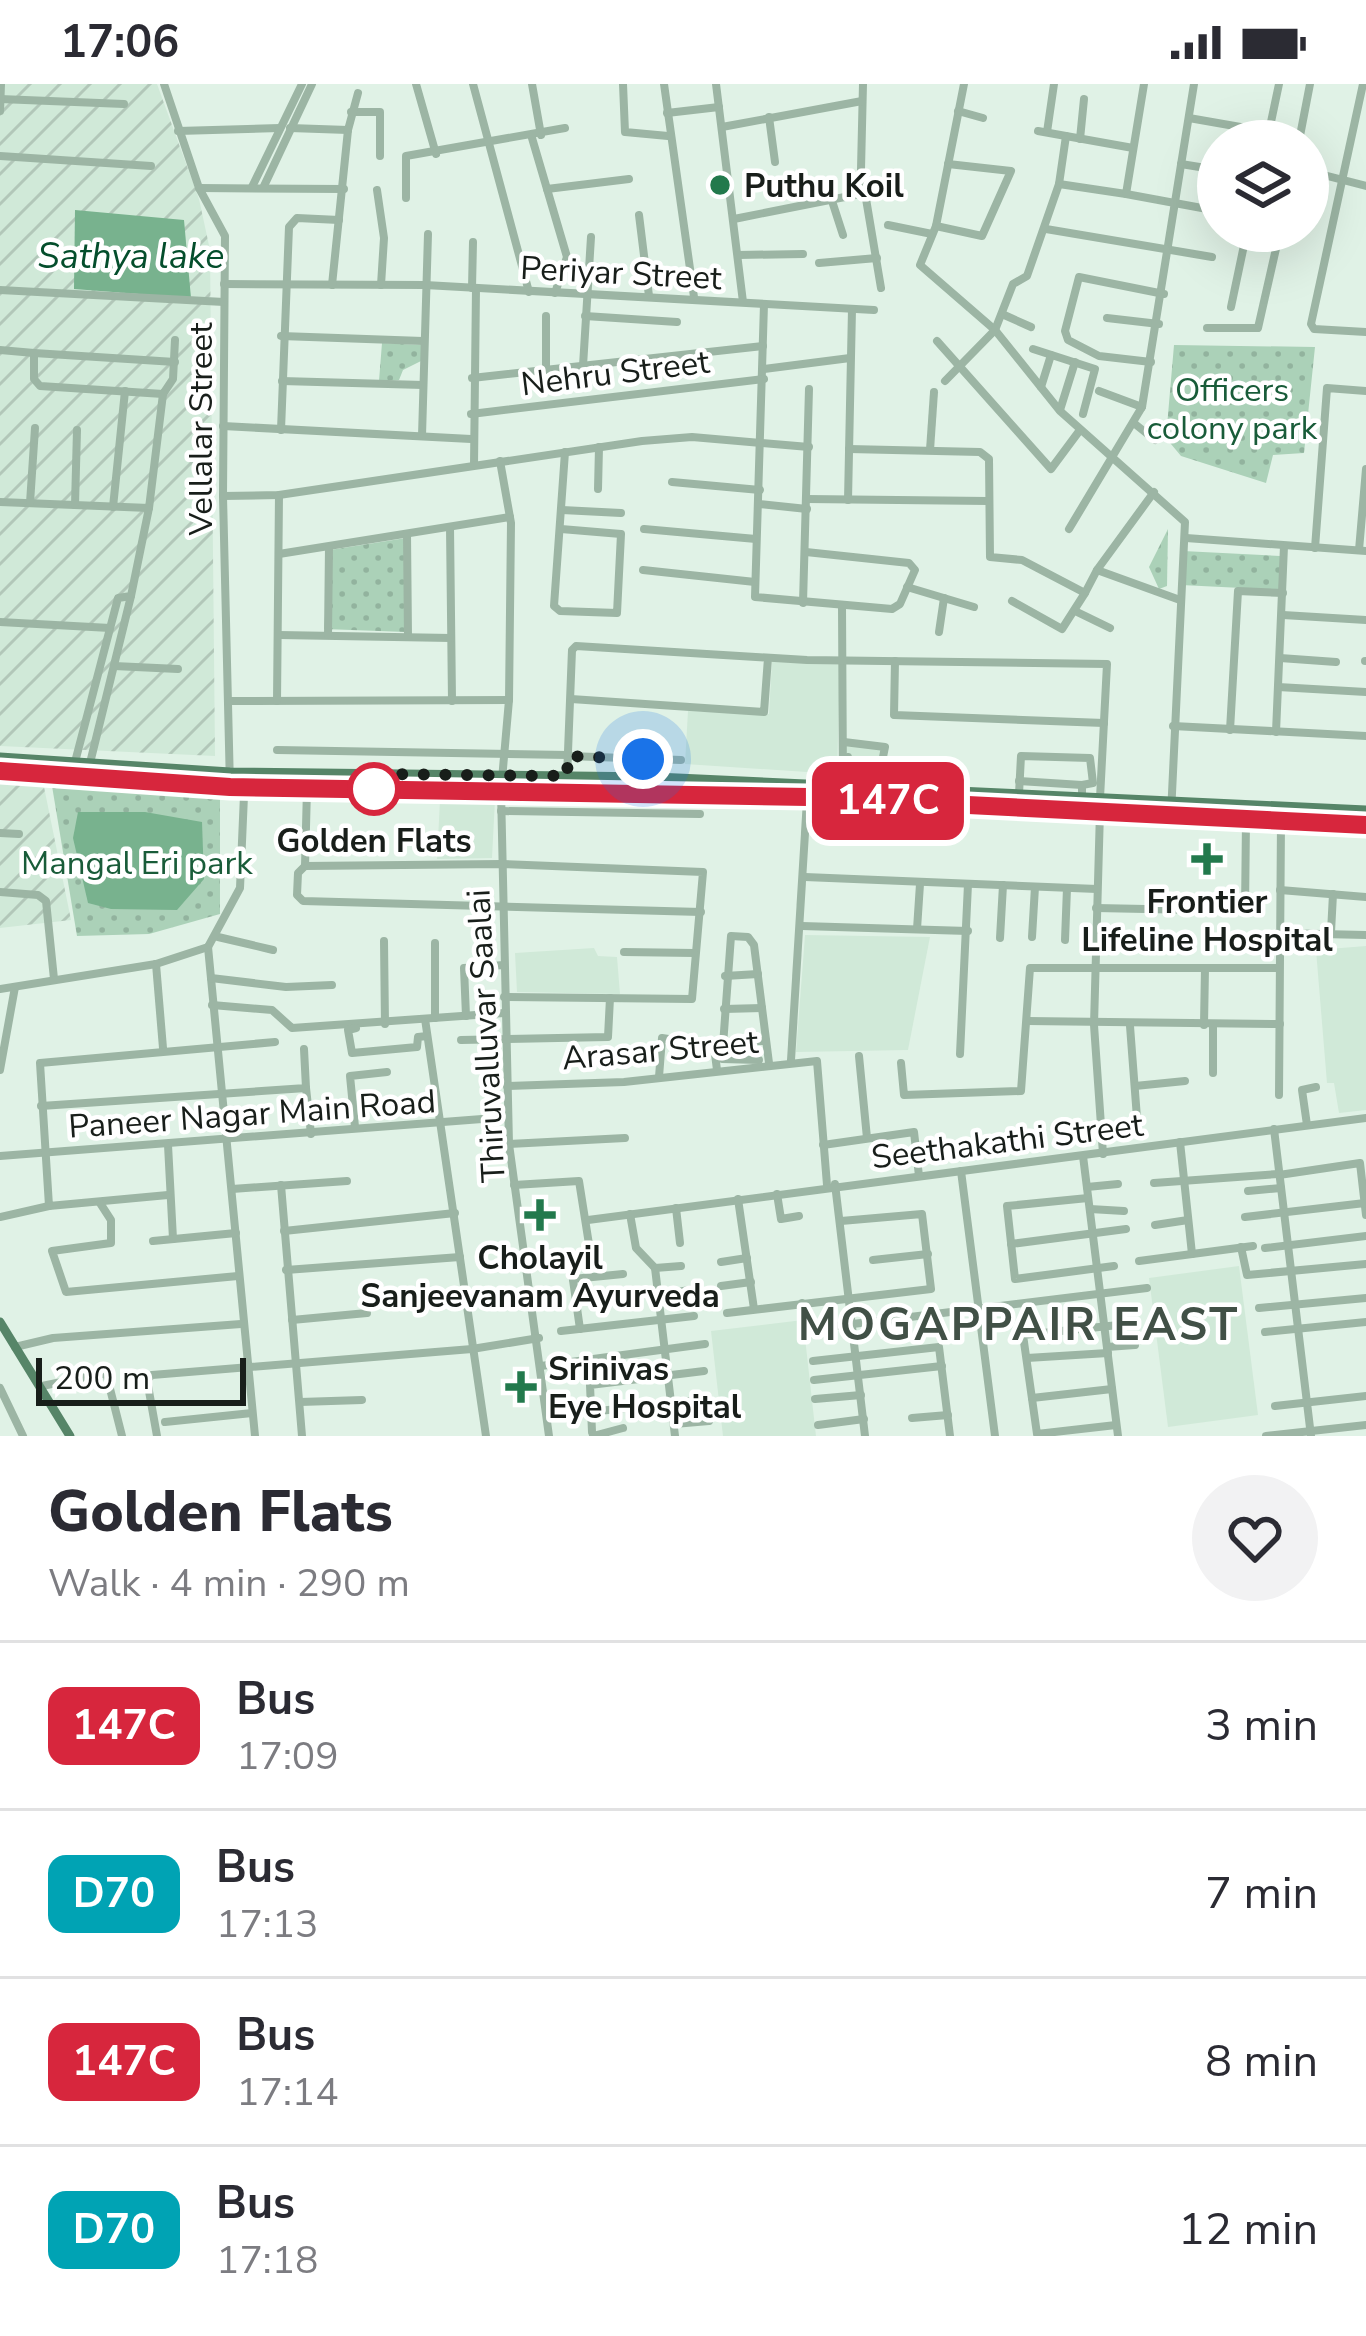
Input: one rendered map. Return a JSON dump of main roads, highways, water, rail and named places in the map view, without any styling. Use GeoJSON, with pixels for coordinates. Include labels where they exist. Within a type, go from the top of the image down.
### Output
{"type":"FeatureCollection","features":[{"type":"Feature","properties":{"kind":"main road"},"geometry":{"type":"LineString","coordinates":[[0,757],[230,772],[567,776],[1019,794],[1082,791],[1100,797],[1366,810]]}},
{"type":"Feature","properties":{"kind":"main road"},"geometry":{"type":"LineString","coordinates":[[0,770],[230,787],[808,797],[1366,825]]}},
{"type":"Feature","properties":{"kind":"main road"},"geometry":{"type":"LineString","coordinates":[[0,1322],[70,1436]]}},
{"type":"Feature","properties":{"kind":"water","name":"Sathya lake"},"geometry":{"type":"Polygon","coordinates":[[[75,210],[184,220],[191,298],[74,289],[75,210]]]}},
{"type":"Feature","properties":{"kind":"water"},"geometry":{"type":"Polygon","coordinates":[[[78,812],[145,812],[202,822],[204,879],[177,910],[111,909],[88,903],[73,838],[78,812]]]}},
{"type":"Feature","properties":{"kind":"railway"},"geometry":{"type":"LineString","coordinates":[[0,765],[218,782],[829,795],[1366,819]]}},
{"type":"Feature","properties":{"kind":"place","name":"Puthu Koil"},"geometry":{"type":"Point","coordinates":[720,185]}},
{"type":"Feature","properties":{"kind":"place","name":"Golden Flats"},"geometry":{"type":"Point","coordinates":[374,789]}},
{"type":"Feature","properties":{"kind":"place","name":"Frontier Lifeline Hospital"},"geometry":{"type":"Point","coordinates":[1207,859]}},
{"type":"Feature","properties":{"kind":"place","name":"Cholayil Sanjeevanam Ayurveda"},"geometry":{"type":"Point","coordinates":[540,1215]}},
{"type":"Feature","properties":{"kind":"place","name":"Srinivas Eye Hospital"},"geometry":{"type":"Point","coordinates":[521,1387]}},
{"type":"Feature","properties":{"kind":"district","name":"MOGAPPAIR EAST"},"geometry":{"type":"Point","coordinates":[1019,1324]}},
{"type":"Feature","properties":{"kind":"park label","name":"Officers colony park"},"geometry":{"type":"Point","coordinates":[1232,408]}},
{"type":"Feature","properties":{"kind":"park label","name":"Mangal Eri park"},"geometry":{"type":"Point","coordinates":[137,862]}}]}
